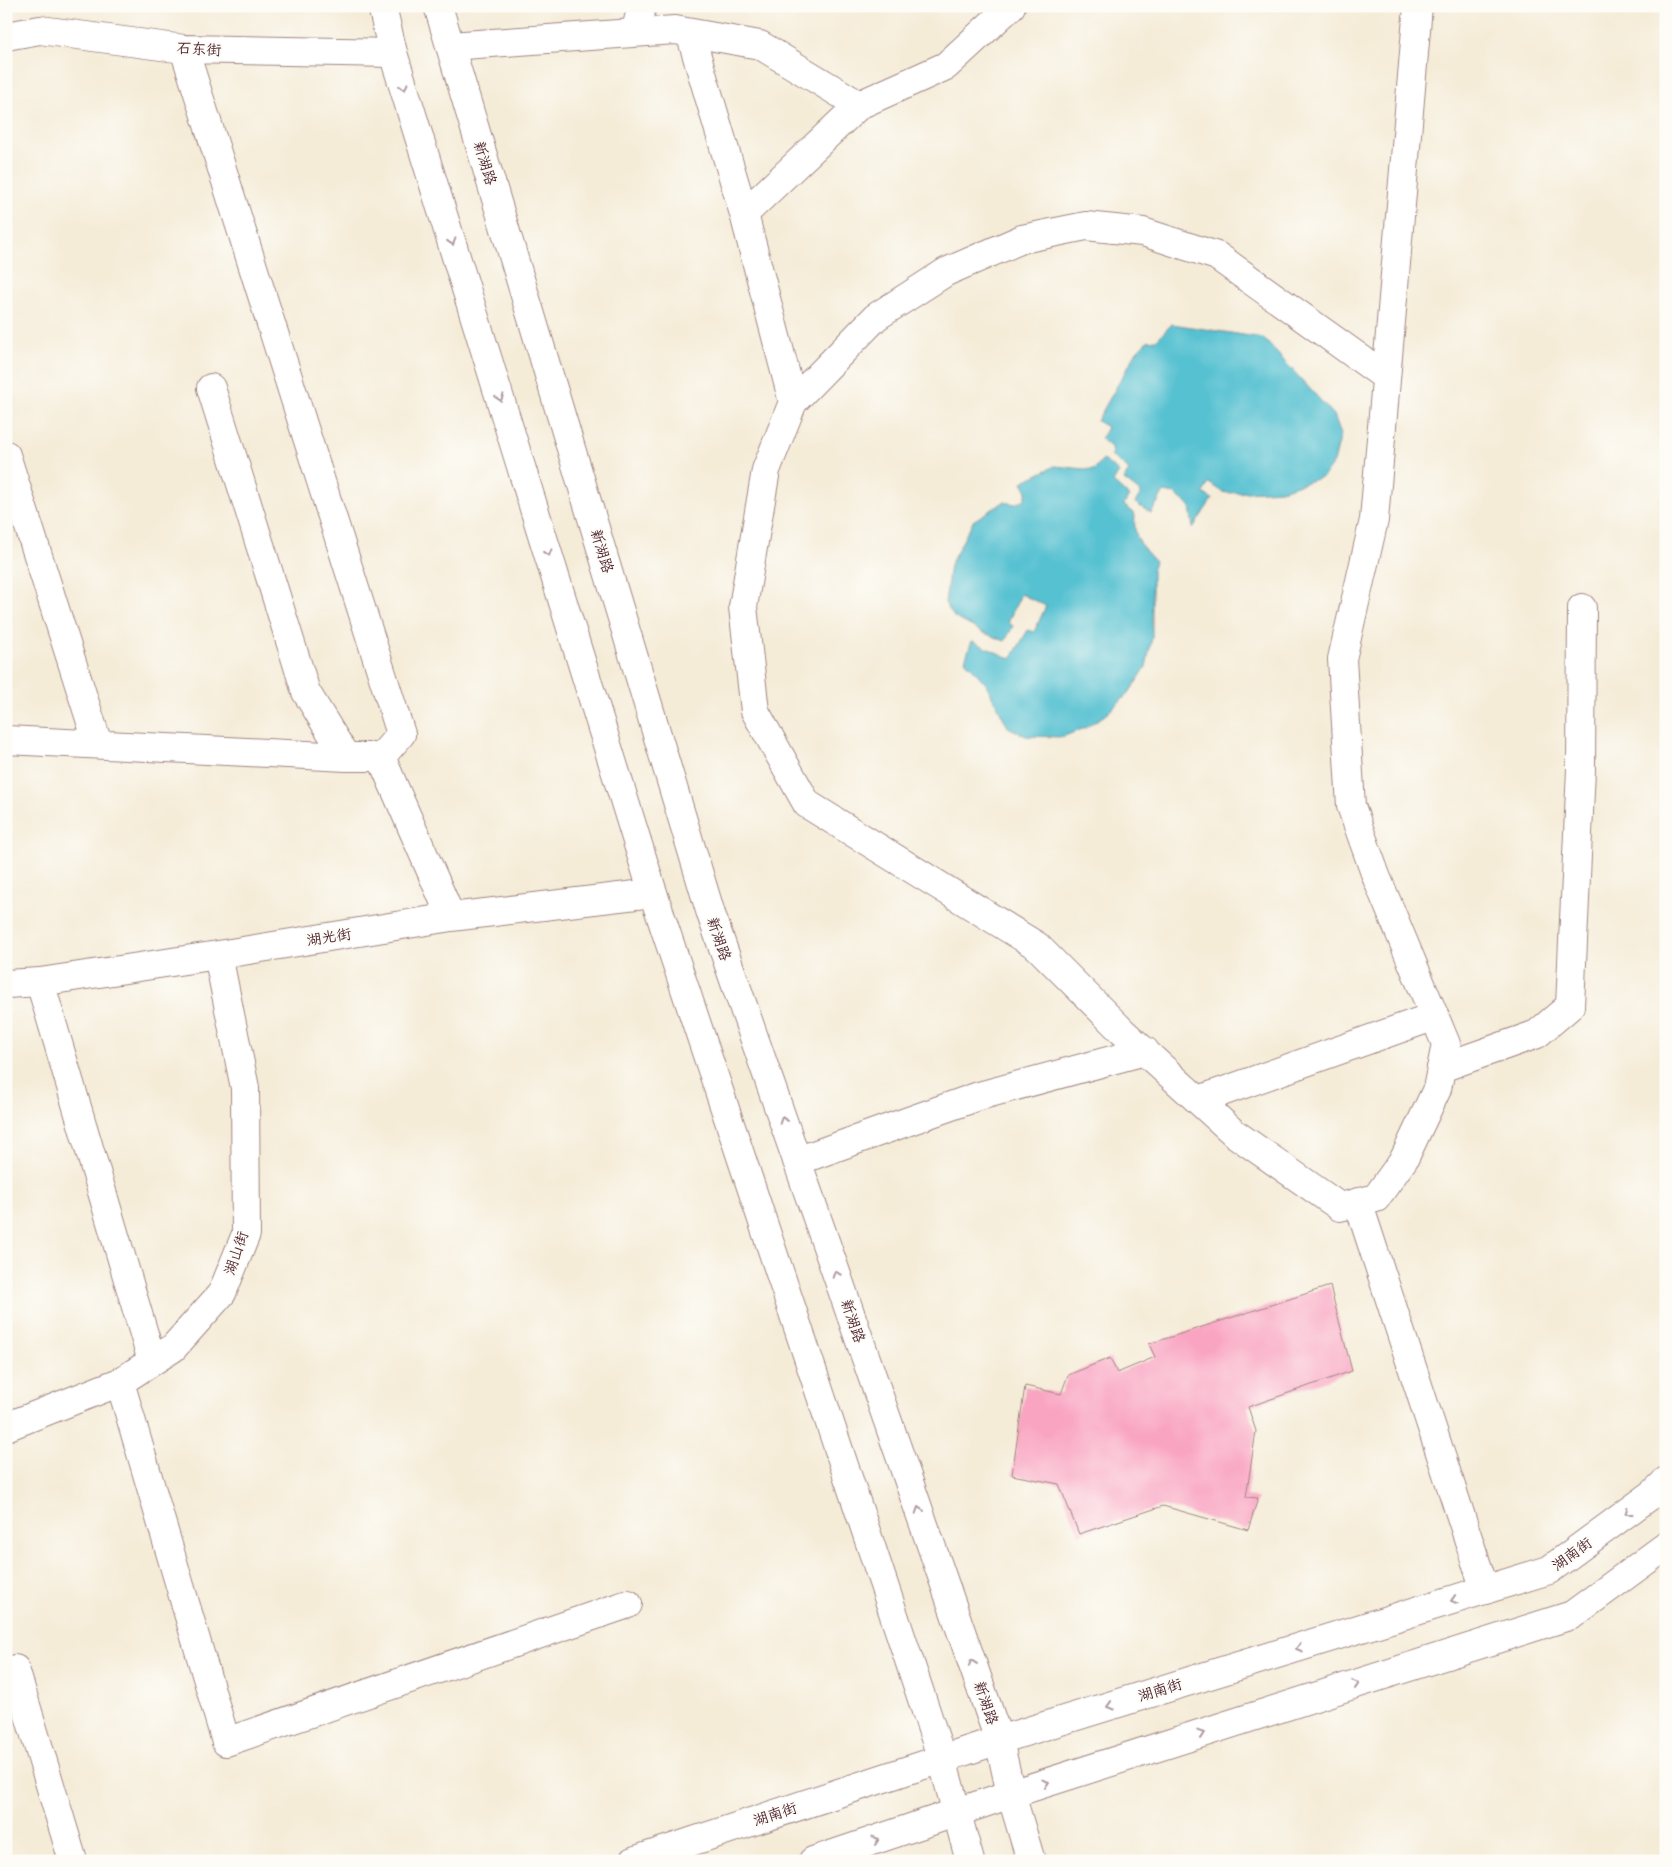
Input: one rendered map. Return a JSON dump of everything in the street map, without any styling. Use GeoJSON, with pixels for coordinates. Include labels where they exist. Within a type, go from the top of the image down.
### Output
{"type":"FeatureCollection","features":[{"type":"Feature","properties":{"kind":"street"},"geometry":{"type":"LineString","coordinates":[[382,6],[393,53],[653,893],[942,1759],[970,1861]]}},
{"type":"Feature","properties":{"kind":"street","name":"新湖路"},"geometry":{"type":"LineString","coordinates":[[438,6],[710,914],[999,1740],[1011,1794],[1030,1861]]}},
{"type":"Feature","properties":{"kind":"street"},"geometry":{"type":"LineString","coordinates":[[635,33],[642,6]]}},
{"type":"Feature","properties":{"kind":"street"},"geometry":{"type":"LineString","coordinates":[[744,214],[859,105],[946,66],[1011,6]]}},
{"type":"Feature","properties":{"kind":"street"},"geometry":{"type":"LineString","coordinates":[[1386,377],[1217,256],[1143,232],[1086,226],[1022,239],[946,272],[876,317],[793,402],[766,470],[742,607],[756,711],[806,804],[1037,946],[1145,1052],[1234,1133],[1340,1207],[1376,1198],[1404,1159],[1437,1089],[1446,1044],[1376,876],[1351,806],[1342,659],[1374,520],[1418,6]]}},
{"type":"Feature","properties":{"kind":"street","name":"石东街"},"geometry":{"type":"LineString","coordinates":[[6,36],[40,30],[184,49],[393,53]]}},
{"type":"Feature","properties":{"kind":"street"},"geometry":{"type":"LineString","coordinates":[[450,46],[675,30],[690,32],[760,45],[859,105]]}},
{"type":"Feature","properties":{"kind":"street"},"geometry":{"type":"LineString","coordinates":[[690,32],[744,214],[793,402]]}},
{"type":"Feature","properties":{"kind":"street"},"geometry":{"type":"LineString","coordinates":[[6,740],[346,757],[381,757],[401,734],[184,49]]}},
{"type":"Feature","properties":{"kind":"street"},"geometry":{"type":"LineString","coordinates":[[211,388],[306,692],[346,757]]}},
{"type":"Feature","properties":{"kind":"street"},"geometry":{"type":"LineString","coordinates":[[6,455],[98,744]]}},
{"type":"Feature","properties":{"kind":"street"},"geometry":{"type":"LineString","coordinates":[[1441,1068],[1537,1034],[1570,1006],[1581,769],[1582,608]]}},
{"type":"Feature","properties":{"kind":"street"},"geometry":{"type":"LineString","coordinates":[[381,757],[451,917]]}},
{"type":"Feature","properties":{"kind":"street","name":"湖光街"},"geometry":{"type":"LineString","coordinates":[[6,984],[40,982],[451,917],[653,893]]}},
{"type":"Feature","properties":{"kind":"street","name":"湖山街"},"geometry":{"type":"LineString","coordinates":[[6,1427],[120,1382],[173,1348],[222,1293],[246,1234],[245,1088],[218,955]]}},
{"type":"Feature","properties":{"kind":"street"},"geometry":{"type":"LineString","coordinates":[[40,982],[152,1361]]}},
{"type":"Feature","properties":{"kind":"street"},"geometry":{"type":"LineString","coordinates":[[1199,1100],[1434,1016]]}},
{"type":"Feature","properties":{"kind":"street"},"geometry":{"type":"LineString","coordinates":[[797,1161],[979,1096],[1145,1052]]}},
{"type":"Feature","properties":{"kind":"street"},"geometry":{"type":"LineString","coordinates":[[1358,1202],[1485,1590]]}},
{"type":"Feature","properties":{"kind":"street"},"geometry":{"type":"LineString","coordinates":[[120,1382],[226,1742],[628,1604]]}},
{"type":"Feature","properties":{"kind":"street","name":"湖南街"},"geometry":{"type":"LineString","coordinates":[[633,1861],[999,1740],[1549,1570],[1654,1493],[1666,1481]]}},
{"type":"Feature","properties":{"kind":"street"},"geometry":{"type":"LineString","coordinates":[[813,1861],[1011,1794],[1572,1615],[1666,1546]]}},
{"type":"Feature","properties":{"kind":"street"},"geometry":{"type":"LineString","coordinates":[[6,1672],[14,1669],[73,1861]]}},
{"type":"Feature","properties":{"kind":"water"},"geometry":{"type":"Polygon","coordinates":[[[1172,324],[1263,338],[1334,415],[1341,434],[1334,462],[1323,477],[1281,490],[1228,493],[1222,492],[1209,483],[1203,493],[1212,499],[1193,528],[1190,506],[1175,494],[1164,492],[1151,513],[1135,503],[1141,493],[1124,480],[1129,470],[1112,456],[1111,447],[1101,439],[1107,427],[1097,421],[1137,351],[1147,341],[1156,340],[1172,324]]]}},
{"type":"Feature","properties":{"kind":"water"},"geometry":{"type":"Polygon","coordinates":[[[1103,460],[1119,472],[1113,482],[1129,496],[1124,505],[1135,515],[1136,535],[1145,550],[1155,561],[1152,571],[1152,637],[1146,667],[1129,693],[1105,715],[1085,728],[1062,737],[1026,736],[1008,727],[986,684],[965,660],[972,641],[1011,659],[1028,630],[1034,632],[1046,606],[1021,594],[1008,622],[1013,626],[1005,641],[984,633],[954,617],[945,603],[950,565],[973,521],[1004,502],[1015,504],[1025,499],[1027,491],[1022,482],[1055,466],[1094,470],[1103,460]]]}},
{"type":"Feature","properties":{"kind":"building"},"geometry":{"type":"Polygon","coordinates":[[[1330,1286],[1352,1371],[1248,1407],[1256,1431],[1246,1497],[1258,1498],[1248,1530],[1163,1506],[1079,1534],[1059,1484],[1012,1475],[1025,1386],[1061,1394],[1068,1375],[1110,1358],[1117,1373],[1155,1357],[1149,1344],[1330,1286]]]}}]}
